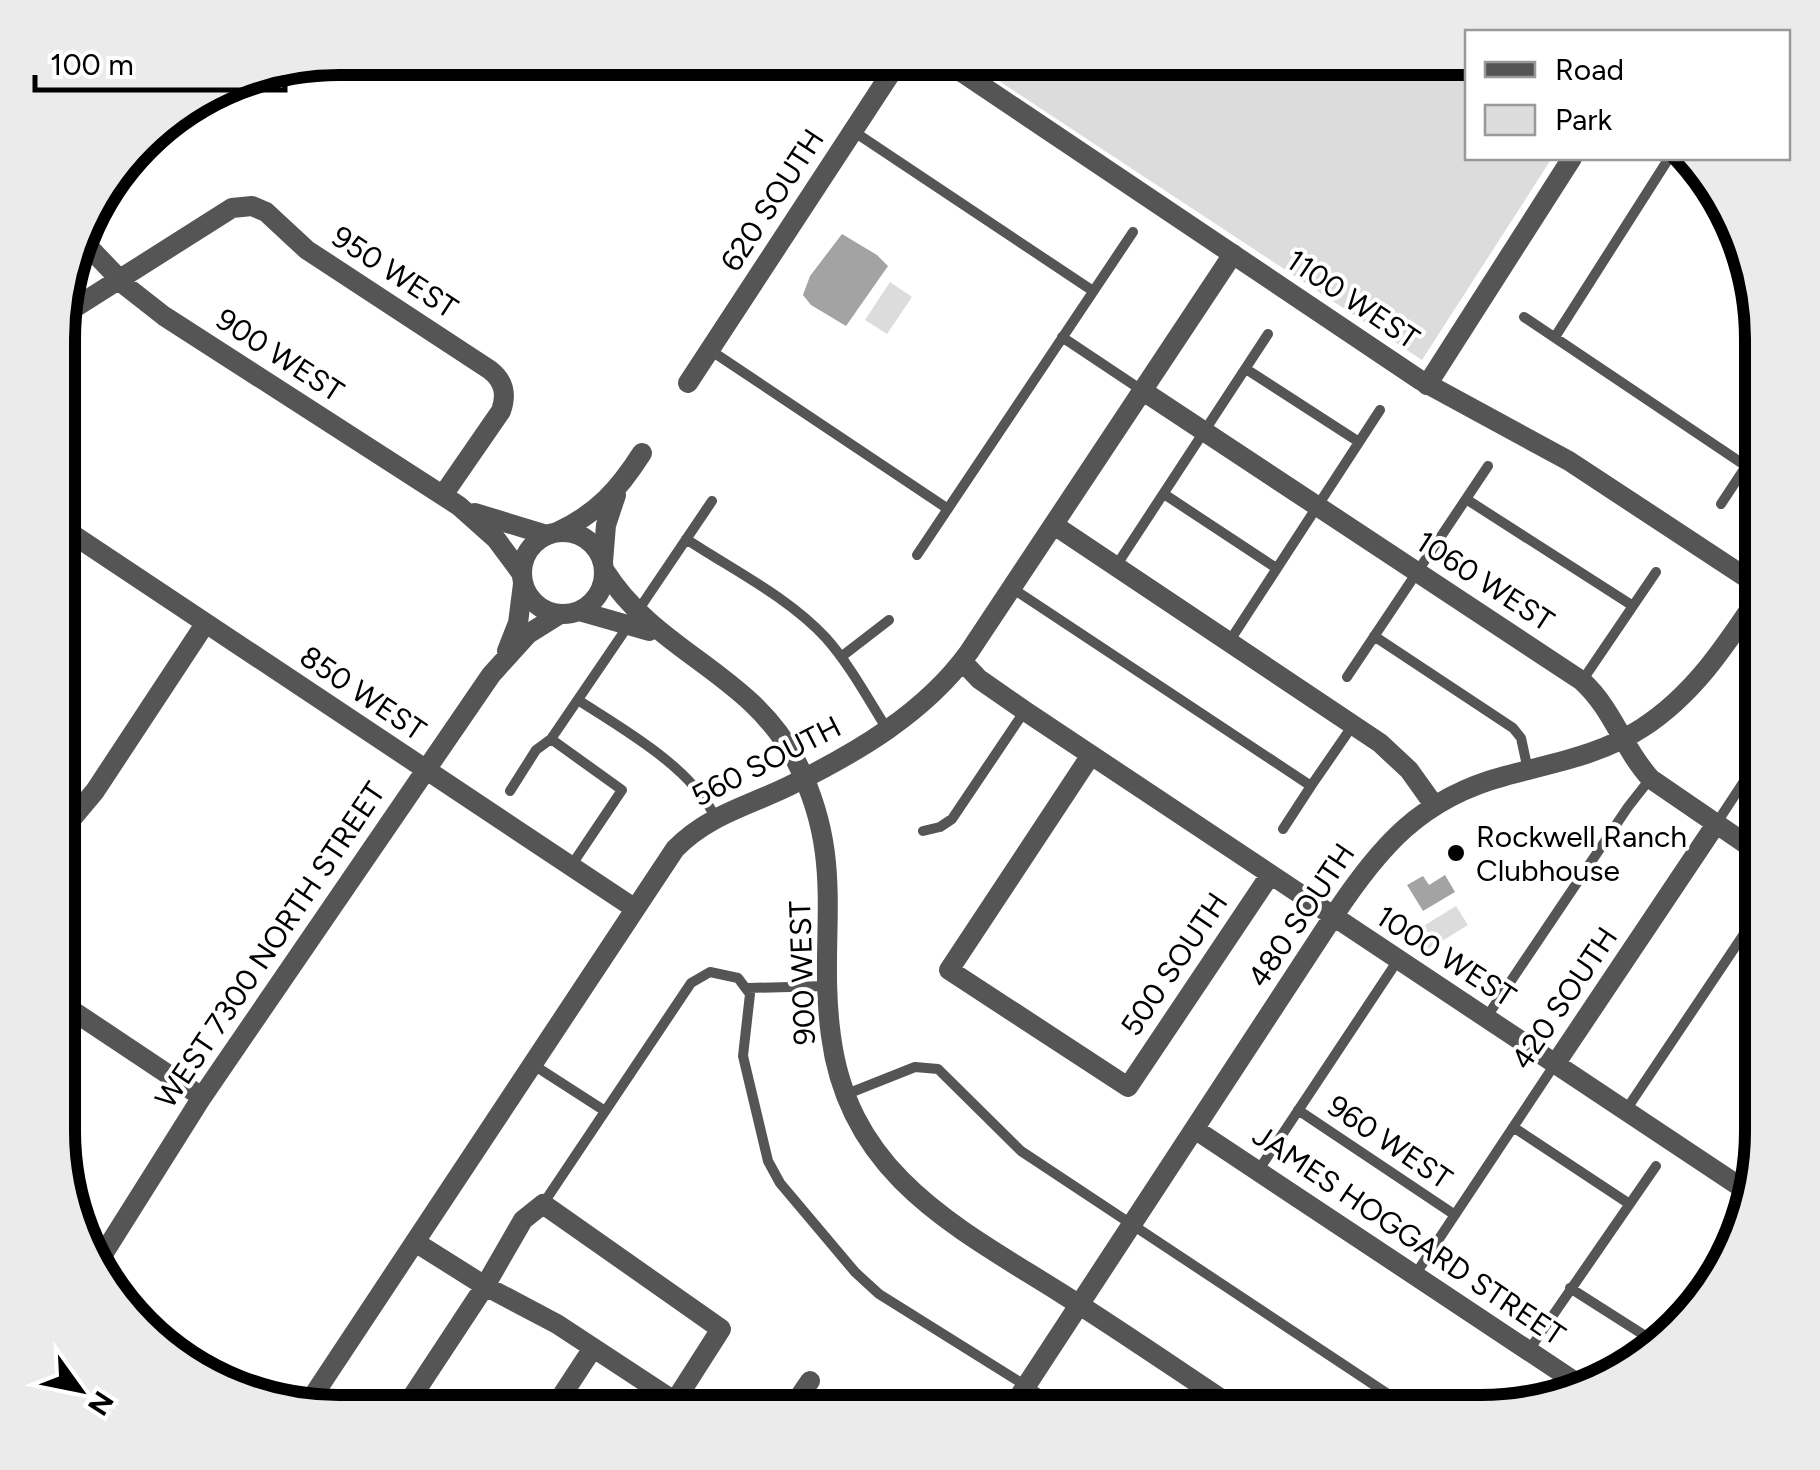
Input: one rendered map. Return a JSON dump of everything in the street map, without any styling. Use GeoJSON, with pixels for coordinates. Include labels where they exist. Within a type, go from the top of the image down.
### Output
{"type":"FeatureCollection","features":[{"type":"Feature","properties":{"kind":"street","name":"620 SOUTH"},"geometry":{"type":"LineString","coordinates":[[688,383],[890,75]]}},
{"type":"Feature","properties":{"kind":"street","name":"1100 WEST"},"geometry":{"type":"LineString","coordinates":[[967,76],[1427,385],[1569,462],[1745,578]]}},
{"type":"Feature","properties":{"kind":"street"},"geometry":{"type":"LineString","coordinates":[[1427,385],[1571,160]]}},
{"type":"Feature","properties":{"kind":"street","name":"950 WEST"},"geometry":{"type":"LineString","coordinates":[[120,279],[226,211],[252,206],[266,212],[307,250],[490,370],[504,388],[500,410],[451,501]]}},
{"type":"Feature","properties":{"kind":"street","name":"900 WEST"},"geometry":{"type":"LineString","coordinates":[[91,250],[174,322],[451,501],[497,541],[523,580]]}},
{"type":"Feature","properties":{"kind":"street","name":"560 SOUTH"},"geometry":{"type":"LineString","coordinates":[[315,1393],[675,849],[715,817],[804,778],[923,703],[962,661],[1234,254]]}},
{"type":"Feature","properties":{"kind":"street"},"geometry":{"type":"LineString","coordinates":[[77,306],[120,279]]}},
{"type":"Feature","properties":{"kind":"street","name":"1060 WEST"},"geometry":{"type":"LineString","coordinates":[[1143,391],[1582,681],[1606,706],[1640,767],[1651,779],[1744,843]]}},
{"type":"Feature","properties":{"kind":"street"},"geometry":{"type":"LineString","coordinates":[[619,488],[586,518],[552,534],[526,555],[523,580],[541,608],[570,613],[588,606],[600,591],[606,525],[619,488],[642,453]]}},
{"type":"Feature","properties":{"kind":"street","name":"900 WEST"},"geometry":{"type":"LineString","coordinates":[[451,501],[505,524],[552,534]]}},
{"type":"Feature","properties":{"kind":"street"},"geometry":{"type":"LineString","coordinates":[[1054,525],[1394,755],[1434,805]]}},
{"type":"Feature","properties":{"kind":"street"},"geometry":{"type":"LineString","coordinates":[[552,534],[586,538],[633,618]]}},
{"type":"Feature","properties":{"kind":"street","name":"850 WEST"},"geometry":{"type":"LineString","coordinates":[[75,536],[634,908]]}},
{"type":"Feature","properties":{"kind":"street","name":"WEST 7300 NORTH STREET"},"geometry":{"type":"LineString","coordinates":[[502,662],[518,622],[523,580]]}},
{"type":"Feature","properties":{"kind":"street","name":"900 WEST"},"geometry":{"type":"LineString","coordinates":[[570,613],[633,618],[664,637],[715,670],[746,697],[789,748],[816,805],[828,857],[831,1040],[847,1094],[880,1156],[928,1207],[1215,1395]]}},
{"type":"Feature","properties":{"kind":"street","name":"WEST 7300 NORTH STREET"},"geometry":{"type":"LineString","coordinates":[[104,1252],[202,1096],[502,662],[528,634],[570,613]]}},
{"type":"Feature","properties":{"kind":"street","name":"480 SOUTH"},"geometry":{"type":"LineString","coordinates":[[1022,1395],[1382,848],[1434,805],[1476,785],[1589,754],[1624,738],[1667,710],[1698,680],[1745,614]]}},
{"type":"Feature","properties":{"kind":"street"},"geometry":{"type":"LineString","coordinates":[[76,814],[95,791],[205,624]]}},
{"type":"Feature","properties":{"kind":"street","name":"1000 WEST"},"geometry":{"type":"LineString","coordinates":[[962,661],[1025,711],[1739,1186]]}},
{"type":"Feature","properties":{"kind":"street","name":"500 SOUTH"},"geometry":{"type":"LineString","coordinates":[[1091,755],[949,970],[1128,1087],[1270,875]]}},
{"type":"Feature","properties":{"kind":"street","name":"420 SOUTH"},"geometry":{"type":"LineString","coordinates":[[1556,1064],[1716,824]]}},
{"type":"Feature","properties":{"kind":"street"},"geometry":{"type":"LineString","coordinates":[[76,1013],[202,1096]]}},
{"type":"Feature","properties":{"kind":"street","name":"JAMES HOGGARD STREET"},"geometry":{"type":"LineString","coordinates":[[1196,1130],[1571,1379]]}},
{"type":"Feature","properties":{"kind":"street"},"geometry":{"type":"LineString","coordinates":[[414,1394],[485,1286],[522,1220],[543,1204],[721,1329],[689,1394]]}},
{"type":"Feature","properties":{"kind":"street"},"geometry":{"type":"LineString","coordinates":[[415,1242],[665,1394]]}},
{"type":"Feature","properties":{"kind":"street"},"geometry":{"type":"LineString","coordinates":[[563,1394],[593,1348]]}},
{"type":"Feature","properties":{"kind":"street"},"geometry":{"type":"LineString","coordinates":[[801,1394],[810,1381]]}},
{"type":"Feature","properties":{"kind":"lane"},"geometry":{"type":"LineString","coordinates":[[854,130],[1094,291]]}},
{"type":"Feature","properties":{"kind":"lane"},"geometry":{"type":"LineString","coordinates":[[1555,337],[1669,160]]}},
{"type":"Feature","properties":{"kind":"lane"},"geometry":{"type":"LineString","coordinates":[[917,554],[1133,232]]}},
{"type":"Feature","properties":{"kind":"lane"},"geometry":{"type":"LineString","coordinates":[[1524,317],[1745,465]]}},
{"type":"Feature","properties":{"kind":"lane"},"geometry":{"type":"LineString","coordinates":[[1116,566],[1268,334]]}},
{"type":"Feature","properties":{"kind":"lane"},"geometry":{"type":"LineString","coordinates":[[1062,337],[1143,391]]}},
{"type":"Feature","properties":{"kind":"lane"},"geometry":{"type":"LineString","coordinates":[[710,350],[948,509]]}},
{"type":"Feature","properties":{"kind":"lane"},"geometry":{"type":"LineString","coordinates":[[1246,369],[1359,442]]}},
{"type":"Feature","properties":{"kind":"lane"},"geometry":{"type":"LineString","coordinates":[[1229,642],[1380,410]]}},
{"type":"Feature","properties":{"kind":"lane"},"geometry":{"type":"LineString","coordinates":[[1347,676],[1488,466]]}},
{"type":"Feature","properties":{"kind":"lane"},"geometry":{"type":"LineString","coordinates":[[1721,504],[1745,468]]}},
{"type":"Feature","properties":{"kind":"lane"},"geometry":{"type":"LineString","coordinates":[[1164,494],[1276,568]]}},
{"type":"Feature","properties":{"kind":"lane"},"geometry":{"type":"LineString","coordinates":[[1466,499],[1633,606]]}},
{"type":"Feature","properties":{"kind":"lane"},"geometry":{"type":"LineString","coordinates":[[510,791],[536,750],[551,740],[712,501]]}},
{"type":"Feature","properties":{"kind":"lane"},"geometry":{"type":"LineString","coordinates":[[686,540],[804,618],[841,656],[887,729]]}},
{"type":"Feature","properties":{"kind":"lane"},"geometry":{"type":"LineString","coordinates":[[1582,681],[1656,572]]}},
{"type":"Feature","properties":{"kind":"lane"},"geometry":{"type":"LineString","coordinates":[[1012,588],[1311,786]]}},
{"type":"Feature","properties":{"kind":"lane"},"geometry":{"type":"LineString","coordinates":[[841,656],[889,620]]}},
{"type":"Feature","properties":{"kind":"lane"},"geometry":{"type":"LineString","coordinates":[[1374,636],[1513,728],[1521,738],[1528,770]]}},
{"type":"Feature","properties":{"kind":"lane"},"geometry":{"type":"LineString","coordinates":[[578,700],[660,756],[709,805],[715,817]]}},
{"type":"Feature","properties":{"kind":"lane"},"geometry":{"type":"LineString","coordinates":[[923,831],[952,819],[1025,711]]}},
{"type":"Feature","properties":{"kind":"lane"},"geometry":{"type":"LineString","coordinates":[[1283,830],[1353,725]]}},
{"type":"Feature","properties":{"kind":"lane"},"geometry":{"type":"LineString","coordinates":[[551,740],[622,790],[571,866]]}},
{"type":"Feature","properties":{"kind":"lane"},"geometry":{"type":"LineString","coordinates":[[1486,1018],[1628,807],[1651,779]]}},
{"type":"Feature","properties":{"kind":"lane","name":"420 SOUTH"},"geometry":{"type":"LineString","coordinates":[[1716,824],[1744,781]]}},
{"type":"Feature","properties":{"kind":"lane"},"geometry":{"type":"LineString","coordinates":[[1626,1111],[1744,934]]}},
{"type":"Feature","properties":{"kind":"lane"},"geometry":{"type":"LineString","coordinates":[[1258,1171],[1398,960]]}},
{"type":"Feature","properties":{"kind":"lane"},"geometry":{"type":"LineString","coordinates":[[543,1204],[696,978],[718,971],[738,978],[748,988],[751,1001],[743,1034],[743,1056],[760,1140],[780,1183],[855,1272],[880,1294],[1038,1395]]}},
{"type":"Feature","properties":{"kind":"lane"},"geometry":{"type":"LineString","coordinates":[[748,988],[828,986]]}},
{"type":"Feature","properties":{"kind":"lane"},"geometry":{"type":"LineString","coordinates":[[532,1064],[605,1112]]}},
{"type":"Feature","properties":{"kind":"lane","name":"420 SOUTH"},"geometry":{"type":"LineString","coordinates":[[1415,1275],[1556,1064]]}},
{"type":"Feature","properties":{"kind":"lane"},"geometry":{"type":"LineString","coordinates":[[847,1094],[916,1067],[938,1070],[1021,1151],[1389,1395]]}},
{"type":"Feature","properties":{"kind":"lane","name":"960 WEST"},"geometry":{"type":"LineString","coordinates":[[1298,1110],[1455,1215]]}},
{"type":"Feature","properties":{"kind":"lane"},"geometry":{"type":"LineString","coordinates":[[1513,1127],[1628,1203]]}},
{"type":"Feature","properties":{"kind":"lane"},"geometry":{"type":"LineString","coordinates":[[1529,1351],[1656,1166]]}},
{"type":"Feature","properties":{"kind":"lane"},"geometry":{"type":"LineString","coordinates":[[1570,1288],[1646,1336]]}},
{"type":"Feature","properties":{"kind":"green space"},"geometry":{"type":"Polygon","coordinates":[[[991,76],[1465,76],[1465,160],[1551,160],[1422,360],[991,76]]]}},
{"type":"Feature","properties":{"kind":"green space"},"geometry":{"type":"Polygon","coordinates":[[[890,282],[912,297],[887,334],[865,320],[890,282]]]}},
{"type":"Feature","properties":{"kind":"green space"},"geometry":{"type":"Polygon","coordinates":[[[1456,906],[1468,925],[1429,949],[1417,930],[1456,906]]]}},
{"type":"Feature","properties":{"kind":"shaded area"},"geometry":{"type":"Polygon","coordinates":[[[842,234],[888,266],[846,326],[811,305],[803,295],[810,276],[842,234]]]}},
{"type":"Feature","properties":{"kind":"shaded area"},"geometry":{"type":"Polygon","coordinates":[[[1445,875],[1455,892],[1423,911],[1407,885],[1423,876],[1429,885],[1445,875]]]}},
{"type":"Feature","properties":{"kind":"place","name":"Rockwell Ranch Clubhouse"},"geometry":{"type":"Point","coordinates":[1456,853]}}]}
